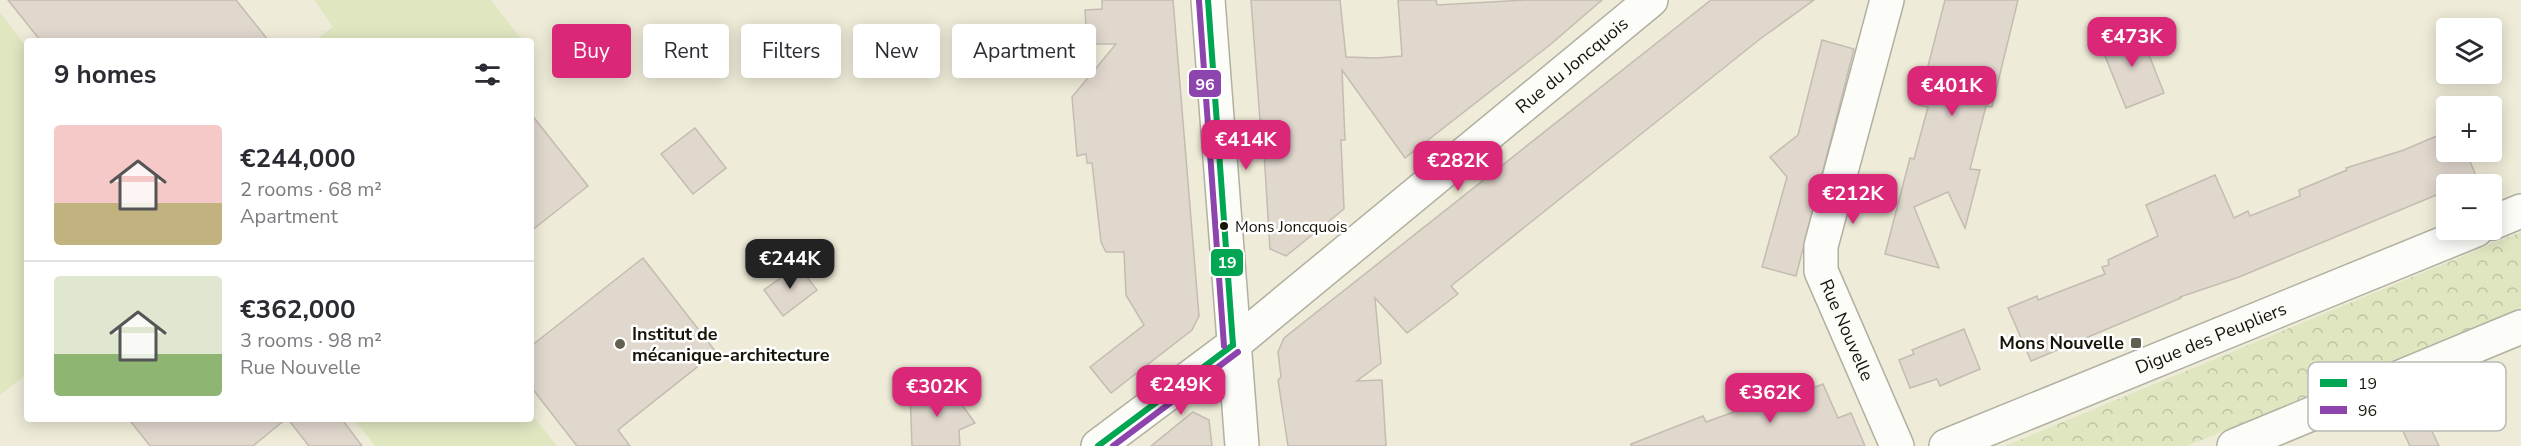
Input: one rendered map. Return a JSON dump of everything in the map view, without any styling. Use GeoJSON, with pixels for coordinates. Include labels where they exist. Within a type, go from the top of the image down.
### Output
{"type":"FeatureCollection","features":[{"type":"Feature","properties":{"kind":"street"},"geometry":{"type":"LineString","coordinates":[[1208,0],[1242,446]]}},
{"type":"Feature","properties":{"kind":"street","name":"Rue du Joncquois"},"geometry":{"type":"LineString","coordinates":[[1098,446],[1233,345],[1651,0]]}},
{"type":"Feature","properties":{"kind":"street","name":"Rue Nouvelle"},"geometry":{"type":"LineString","coordinates":[[1887,0],[1821,246],[1821,271],[1897,446]]}},
{"type":"Feature","properties":{"kind":"street"},"geometry":{"type":"LineString","coordinates":[[2502,219],[2521,211]]}},
{"type":"Feature","properties":{"kind":"street","name":"Digue des Peupliers"},"geometry":{"type":"LineString","coordinates":[[1946,446],[2451,240]]}},
{"type":"Feature","properties":{"kind":"street"},"geometry":{"type":"LineString","coordinates":[[2437,362],[2521,327]]}},
{"type":"Feature","properties":{"kind":"street"},"geometry":{"type":"LineString","coordinates":[[2234,446],[2308,415]]}},
{"type":"Feature","properties":{"kind":"green space"},"geometry":{"type":"Polygon","coordinates":[[[314,0],[491,0],[520,38],[318,38],[333,27],[314,0]]]}},
{"type":"Feature","properties":{"kind":"green space"},"geometry":{"type":"Polygon","coordinates":[[[0,12],[24,44],[24,376],[0,395],[0,12]]]}},
{"type":"Feature","properties":{"kind":"green space"},"geometry":{"type":"Polygon","coordinates":[[[2521,232],[2521,308],[2390,362],[2308,362],[2308,396],[2187,446],[2005,446],[2521,232]]]}},
{"type":"Feature","properties":{"kind":"green space"},"geometry":{"type":"Polygon","coordinates":[[[534,417],[557,446],[375,446],[356,422],[534,422],[534,417]]]}},
{"type":"Feature","properties":{"kind":"building"},"geometry":{"type":"Polygon","coordinates":[[[8,0],[236,0],[266,38],[38,38],[8,0]]]}},
{"type":"Feature","properties":{"kind":"building"},"geometry":{"type":"Polygon","coordinates":[[[1102,0],[1173,0],[1199,316],[1192,330],[1111,393],[1090,367],[1144,325],[1126,295],[1124,252],[1106,252],[1101,242],[1092,163],[1087,163],[1086,154],[1077,156],[1072,97],[1088,78],[1096,78],[1096,68],[1116,44],[1096,44],[1096,24],[1086,24],[1085,10],[1102,9],[1102,0]]]}},
{"type":"Feature","properties":{"kind":"building"},"geometry":{"type":"Polygon","coordinates":[[[1251,0],[1340,0],[1346,57],[1377,58],[1402,56],[1398,0],[1436,0],[1437,5],[1526,0],[1602,0],[1551,44],[1405,158],[1342,70],[1345,140],[1341,140],[1344,209],[1286,256],[1270,249],[1262,120],[1260,120],[1251,0]]]}},
{"type":"Feature","properties":{"kind":"building"},"geometry":{"type":"Polygon","coordinates":[[[1711,0],[1814,0],[1760,39],[1451,286],[1458,294],[1407,333],[1375,298],[1381,363],[1357,381],[1382,380],[1386,446],[1288,446],[1278,380],[1281,377],[1278,352],[1284,338],[1711,0]]]}},
{"type":"Feature","properties":{"kind":"building"},"geometry":{"type":"Polygon","coordinates":[[[1945,0],[2018,0],[1992,107],[1986,106],[1970,169],[1980,170],[1965,228],[1948,192],[1914,207],[1939,268],[1885,254],[1910,158],[1914,159],[1928,107],[1918,105],[1945,0]]]}},
{"type":"Feature","properties":{"kind":"building"},"geometry":{"type":"Polygon","coordinates":[[[2138,27],[2164,93],[2126,108],[2103,51],[2103,41],[2138,27]]]}},
{"type":"Feature","properties":{"kind":"building"},"geometry":{"type":"Polygon","coordinates":[[[1822,40],[1854,49],[1796,276],[1762,267],[1787,177],[1770,157],[1798,135],[1822,40]]]}},
{"type":"Feature","properties":{"kind":"building"},"geometry":{"type":"Polygon","coordinates":[[[534,118],[588,186],[534,229],[534,118]]]}},
{"type":"Feature","properties":{"kind":"building"},"geometry":{"type":"Polygon","coordinates":[[[695,128],[726,168],[693,194],[661,154],[695,128]]]}},
{"type":"Feature","properties":{"kind":"building"},"geometry":{"type":"Polygon","coordinates":[[[2436,136],[2436,162],[2470,162],[2475,174],[2436,174],[2436,195],[2239,277],[2180,297],[2031,361],[2008,308],[2037,296],[2038,300],[2105,274],[2102,267],[2109,265],[2108,260],[2158,236],[2146,205],[2215,175],[2234,218],[2248,211],[2250,216],[2300,196],[2299,190],[2347,170],[2346,168],[2404,150],[2436,136]]]}},
{"type":"Feature","properties":{"kind":"building","name":"Institut de mécanique-architecture"},"geometry":{"type":"Polygon","coordinates":[[[643,258],[716,352],[618,430],[630,446],[577,446],[534,391],[534,344],[643,258]]]}},
{"type":"Feature","properties":{"kind":"building"},"geometry":{"type":"Polygon","coordinates":[[[798,265],[817,290],[783,316],[764,290],[798,265]]]}},
{"type":"Feature","properties":{"kind":"building"},"geometry":{"type":"Polygon","coordinates":[[[1964,329],[1980,369],[1940,386],[1937,379],[1910,388],[1899,360],[1914,354],[1912,350],[1964,329]]]}},
{"type":"Feature","properties":{"kind":"building"},"geometry":{"type":"Polygon","coordinates":[[[1809,379],[1813,388],[1823,384],[1838,418],[1851,413],[1865,446],[1631,446],[1631,444],[1703,416],[1706,422],[1775,397],[1774,393],[1809,379]]]}},
{"type":"Feature","properties":{"kind":"building"},"geometry":{"type":"Polygon","coordinates":[[[910,391],[958,391],[959,401],[975,423],[959,430],[960,446],[912,446],[910,391]]]}},
{"type":"Feature","properties":{"kind":"building"},"geometry":{"type":"Polygon","coordinates":[[[1193,412],[1209,420],[1212,446],[1151,446],[1193,412]]]}},
{"type":"Feature","properties":{"kind":"building"},"geometry":{"type":"Polygon","coordinates":[[[131,422],[282,422],[253,446],[150,446],[131,422]]]}},
{"type":"Feature","properties":{"kind":"building"},"geometry":{"type":"Polygon","coordinates":[[[290,422],[344,422],[362,446],[309,446],[290,422]]]}},
{"type":"Feature","properties":{"kind":"building"},"geometry":{"type":"Polygon","coordinates":[[[2403,431],[2432,431],[2439,446],[2410,446],[2403,431]]]}},
{"type":"Feature","properties":{"kind":"transit line","name":"19"},"geometry":{"type":"LineString","coordinates":[[1208,0],[1233,345]]}},
{"type":"Feature","properties":{"kind":"transit line","name":"96"},"geometry":{"type":"LineString","coordinates":[[1199,1],[1224,346]]}},
{"type":"Feature","properties":{"kind":"transit line","name":"19"},"geometry":{"type":"LineString","coordinates":[[1098,446],[1233,345]]}},
{"type":"Feature","properties":{"kind":"transit line","name":"96"},"geometry":{"type":"LineString","coordinates":[[1113,446],[1238,352]]}},
{"type":"Feature","properties":{"kind":"place","name":"Mons Joncquois"},"geometry":{"type":"Point","coordinates":[1224,226]}},
{"type":"Feature","properties":{"kind":"place","name":"Mons Nouvelle"},"geometry":{"type":"Point","coordinates":[2136,343]}},
{"type":"Feature","properties":{"kind":"place","name":"Institut de mécanique-architecture"},"geometry":{"type":"Point","coordinates":[620,344]}}]}
